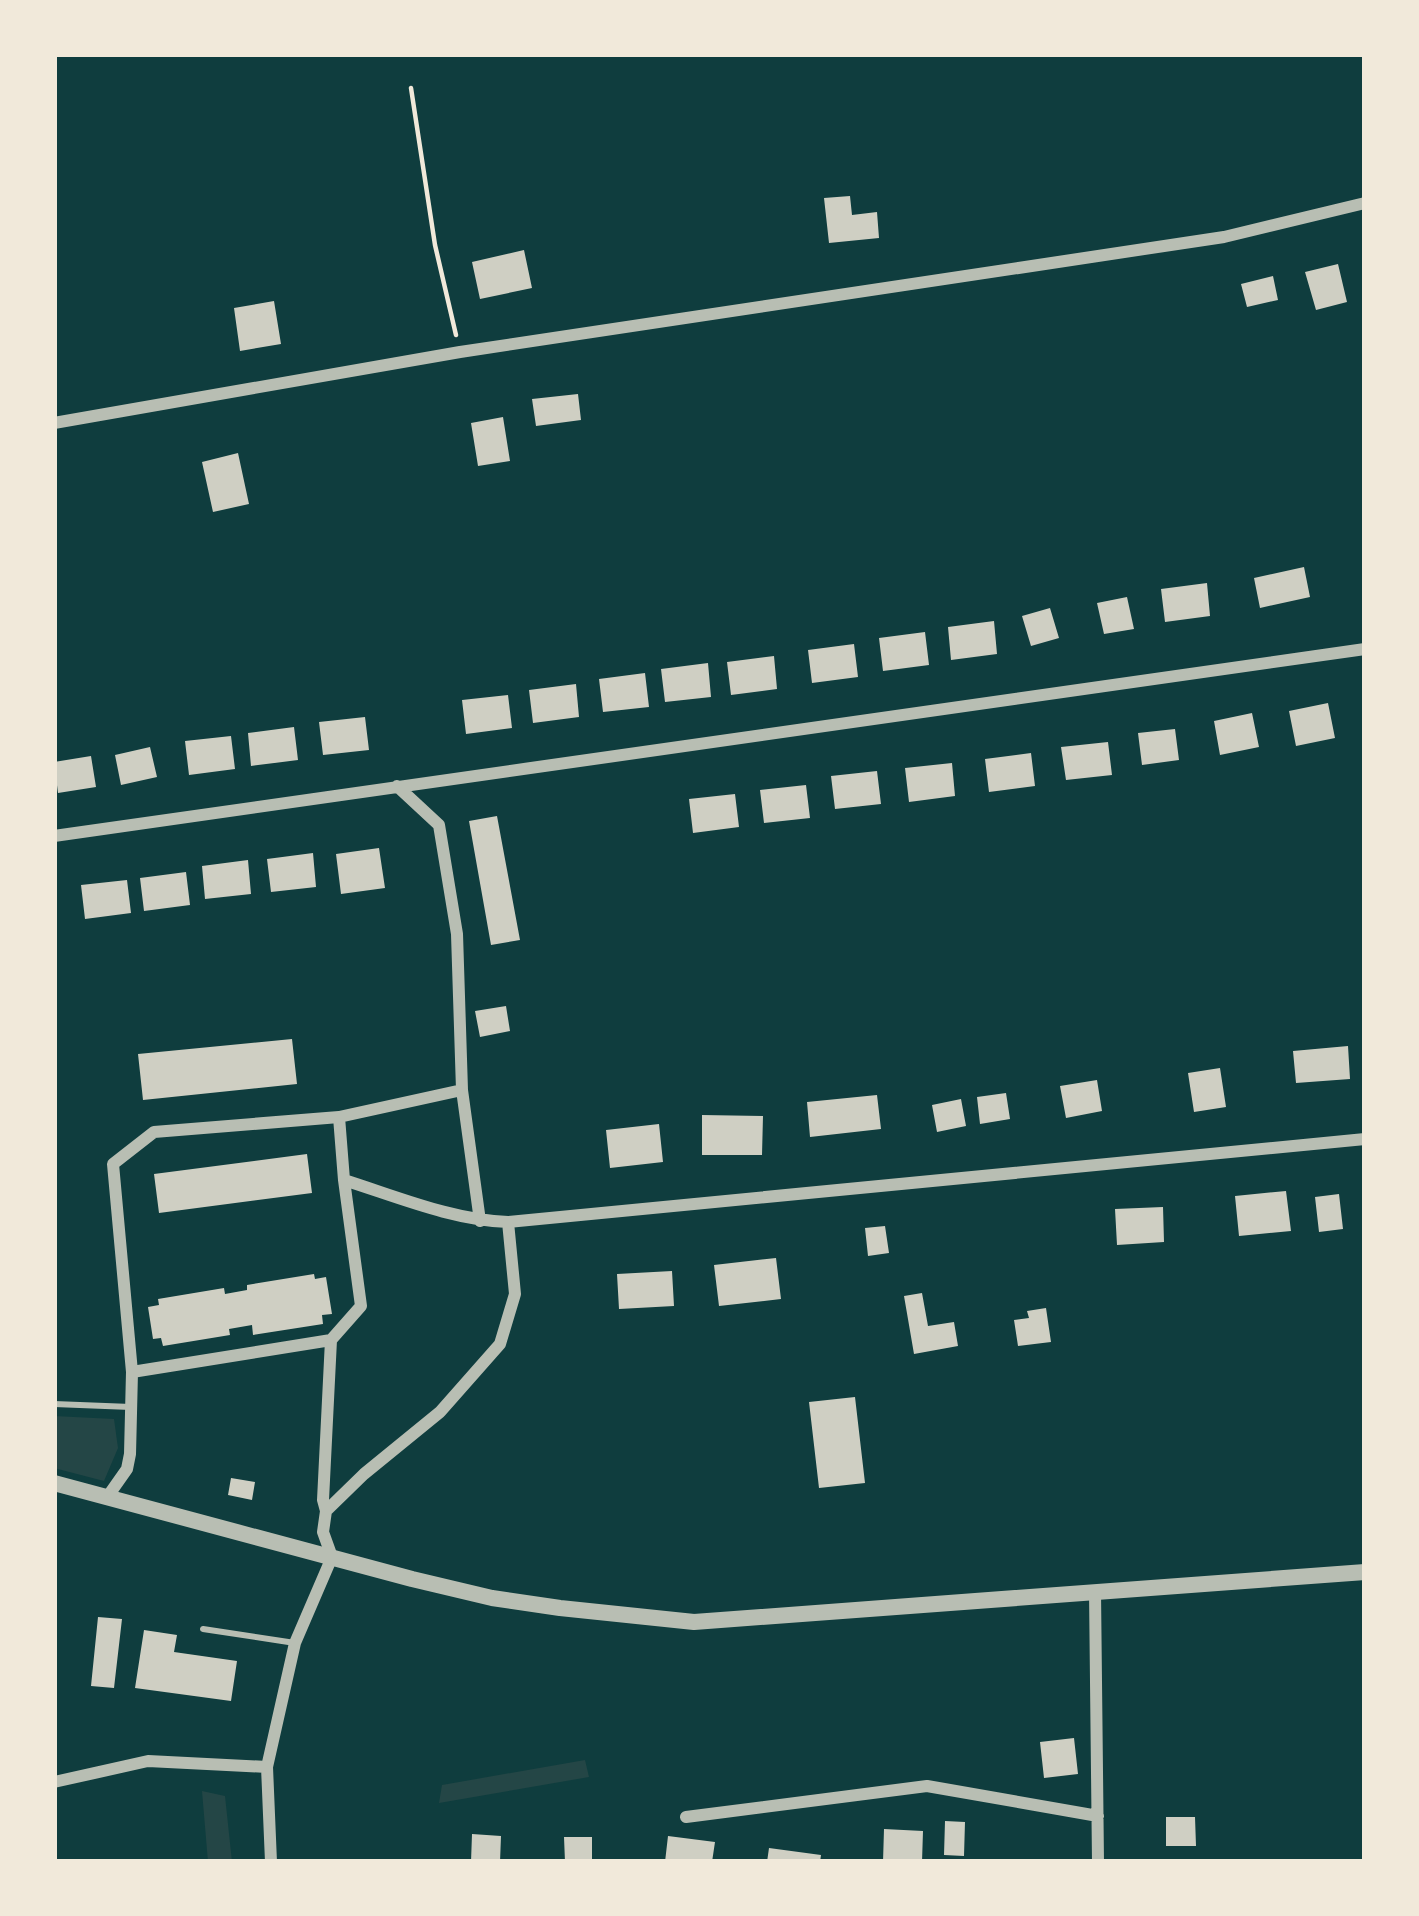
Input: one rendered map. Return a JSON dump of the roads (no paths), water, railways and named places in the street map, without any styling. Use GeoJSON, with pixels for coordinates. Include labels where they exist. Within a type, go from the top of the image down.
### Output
{"type":"FeatureCollection","features":[{"type":"Feature","properties":{"kind":"street"},"geometry":{"type":"LineString","coordinates":[[54,422],[460,352],[1224,237],[1365,203]]}},
{"type":"Feature","properties":{"kind":"street"},"geometry":{"type":"LineString","coordinates":[[54,836],[1365,650]]}},
{"type":"Feature","properties":{"kind":"street"},"geometry":{"type":"LineString","coordinates":[[397,786],[439,825],[457,934],[461,1090],[480,1221]]}},
{"type":"Feature","properties":{"kind":"street"},"geometry":{"type":"LineString","coordinates":[[108,1496],[127,1468],[132,1372],[113,1164],[154,1132],[339,1117],[461,1090]]}},
{"type":"Feature","properties":{"kind":"street"},"geometry":{"type":"LineString","coordinates":[[271,1862],[267,1767],[295,1642],[332,1557],[323,1532],[331,1340],[361,1306],[339,1117]]}},
{"type":"Feature","properties":{"kind":"street"},"geometry":{"type":"LineString","coordinates":[[344,1180],[480,1221],[508,1222],[1365,1139]]}},
{"type":"Feature","properties":{"kind":"street"},"geometry":{"type":"LineString","coordinates":[[326,1511],[440,1412],[500,1344],[515,1294],[508,1222]]}},
{"type":"Feature","properties":{"kind":"street"},"geometry":{"type":"LineString","coordinates":[[132,1372],[331,1340]]}},
{"type":"Feature","properties":{"kind":"street"},"geometry":{"type":"LineString","coordinates":[[54,1483],[492,1598],[694,1622],[1365,1573]]}},
{"type":"Feature","properties":{"kind":"street"},"geometry":{"type":"LineString","coordinates":[[1095,1591],[1098,1862]]}},
{"type":"Feature","properties":{"kind":"street"},"geometry":{"type":"LineString","coordinates":[[54,1782],[148,1761],[267,1767]]}},
{"type":"Feature","properties":{"kind":"street"},"geometry":{"type":"LineString","coordinates":[[686,1817],[927,1786],[1097,1816]]}},
{"type":"Feature","properties":{"kind":"lane"},"geometry":{"type":"LineString","coordinates":[[54,1404],[131,1407]]}},
{"type":"Feature","properties":{"kind":"lane"},"geometry":{"type":"LineString","coordinates":[[203,1629],[295,1642]]}}]}
